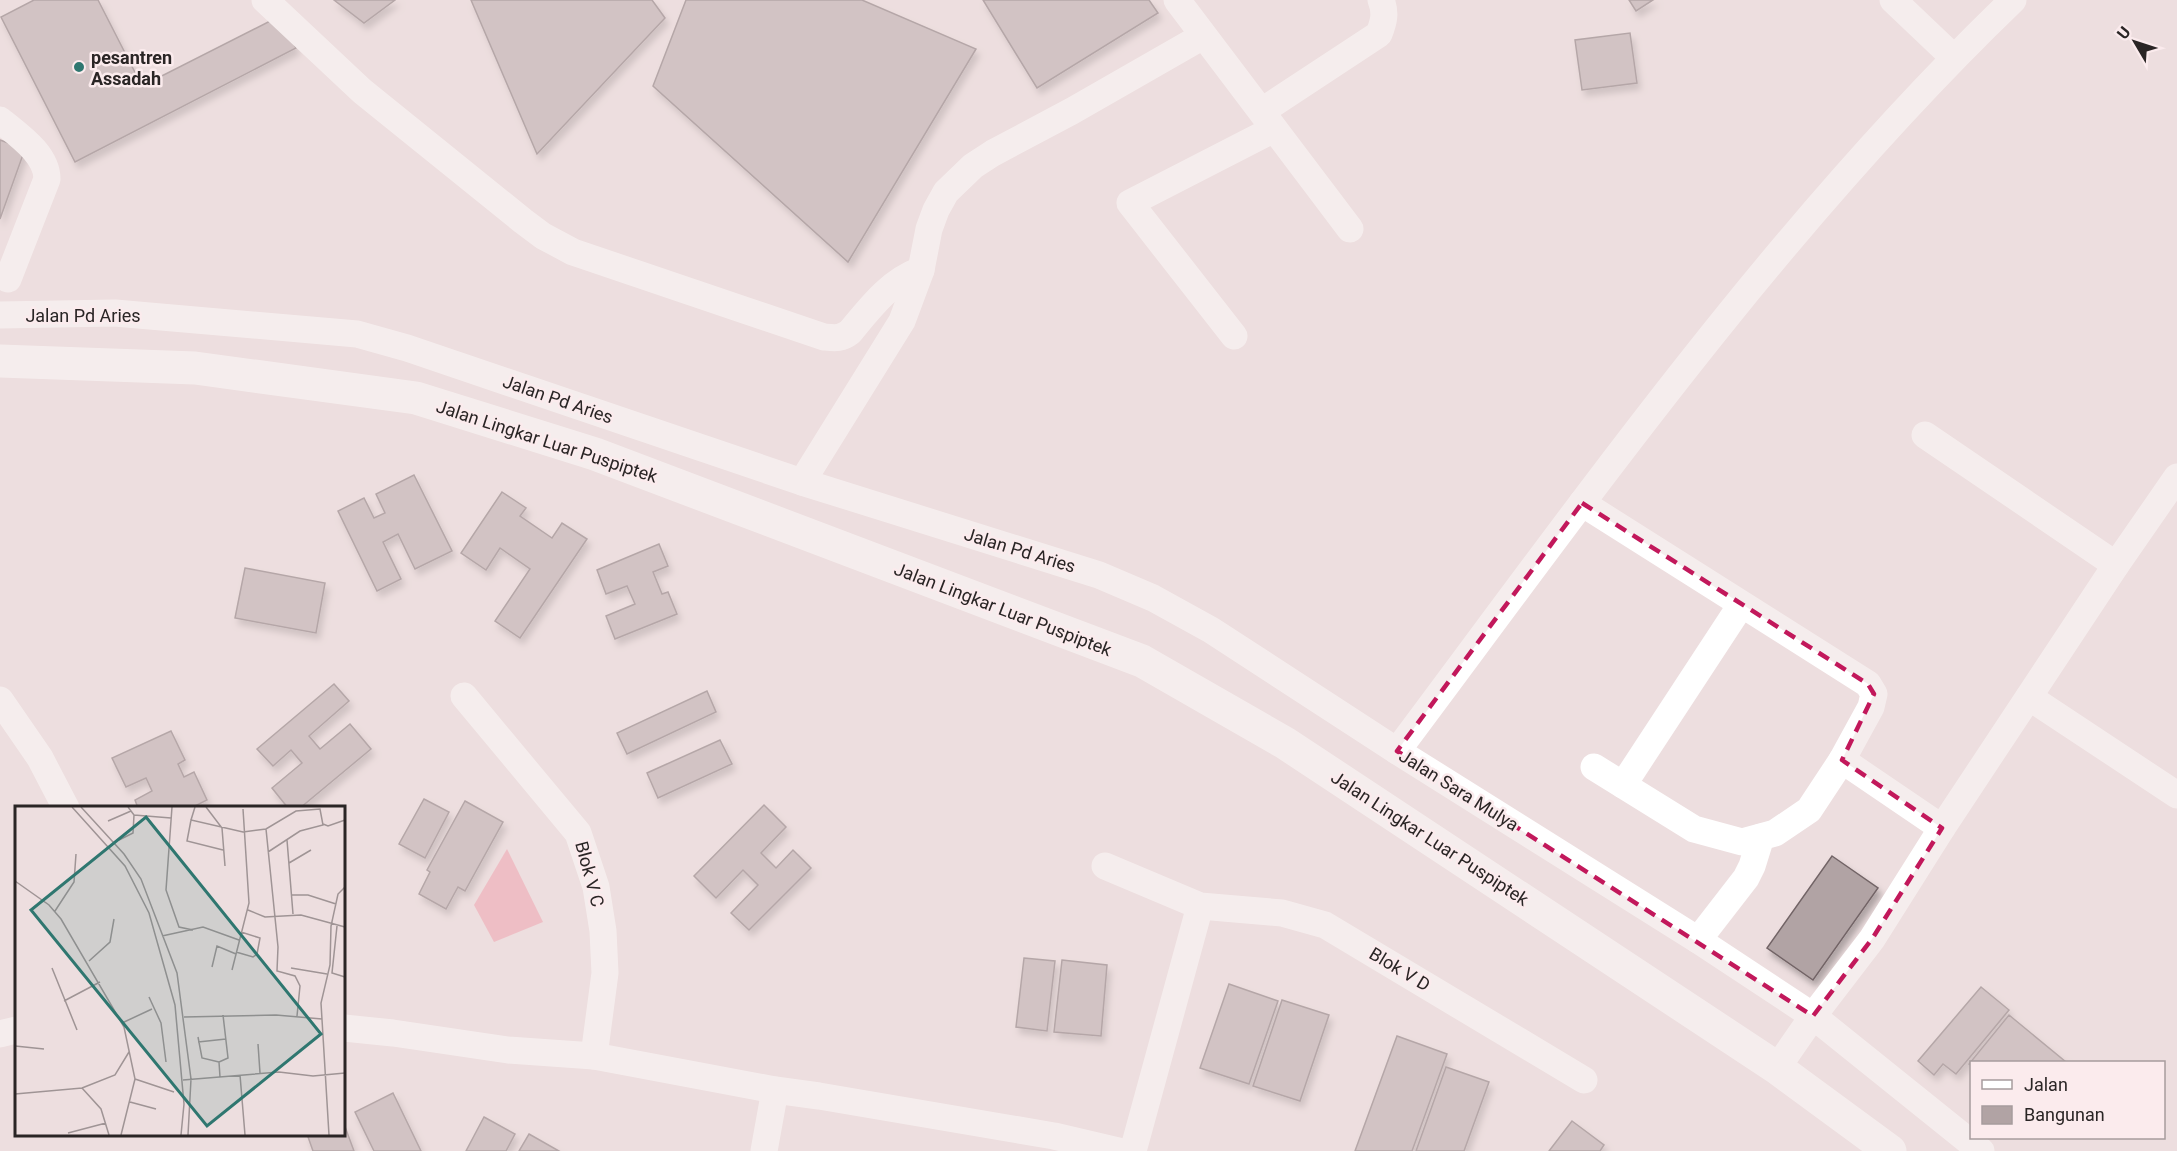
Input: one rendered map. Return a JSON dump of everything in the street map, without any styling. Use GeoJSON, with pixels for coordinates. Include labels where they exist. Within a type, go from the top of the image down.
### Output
{"type":"FeatureCollection","features":[{"type":"Feature","properties":{"kind":"main road","name":"Jalan Lingkar Luar Puspiptek"},"geometry":{"type":"LineString","coordinates":[[0,361],[195,368],[416,398],[595,454],[1142,661],[1285,743],[1777,1068],[1890,1151]]}},
{"type":"Feature","properties":{"kind":"street"},"geometry":{"type":"LineString","coordinates":[[265,0],[362,91],[523,221],[543,236],[573,252],[824,337],[835,338],[843,337],[849,332],[880,296],[896,282],[921,270]]}},
{"type":"Feature","properties":{"kind":"street"},"geometry":{"type":"LineString","coordinates":[[1177,0],[1350,228]]}},
{"type":"Feature","properties":{"kind":"street"},"geometry":{"type":"LineString","coordinates":[[1234,336],[1130,203],[1268,120],[1379,34],[1384,22],[1385,10],[1382,0]]}},
{"type":"Feature","properties":{"kind":"street"},"geometry":{"type":"LineString","coordinates":[[1893,0],[1953,57]]}},
{"type":"Feature","properties":{"kind":"street"},"geometry":{"type":"LineString","coordinates":[[1397,751],[1582,503],[1720,326],[1835,187],[1953,57],[2013,0]]}},
{"type":"Feature","properties":{"kind":"street"},"geometry":{"type":"LineString","coordinates":[[802,482],[902,321],[921,270],[929,229],[946,192],[973,166],[993,153],[1203,36]]}},
{"type":"Feature","properties":{"kind":"street"},"geometry":{"type":"LineString","coordinates":[[0,120],[26,142],[47,171],[47,179],[8,279]]}},
{"type":"Feature","properties":{"kind":"street","name":"Jalan Pd Aries"},"geometry":{"type":"LineString","coordinates":[[0,315],[115,313],[357,334],[418,352],[802,482],[1099,574]]}},
{"type":"Feature","properties":{"kind":"street"},"geometry":{"type":"LineString","coordinates":[[1925,435],[2116,565]]}},
{"type":"Feature","properties":{"kind":"street"},"geometry":{"type":"LineString","coordinates":[[1777,1068],[1813,1016],[1872,939],[1942,828],[2177,477]]}},
{"type":"Feature","properties":{"kind":"street"},"geometry":{"type":"LineString","coordinates":[[1582,503],[1868,684],[1874,694],[1871,706],[1842,760],[1809,810],[1775,833],[1742,842],[1694,829],[1594,767]]}},
{"type":"Feature","properties":{"kind":"street","name":"Jalan Sara Mulya"},"geometry":{"type":"LineString","coordinates":[[1099,574],[1153,598],[1211,630],[1397,751],[1698,940],[1813,1016],[1981,1151]]}},
{"type":"Feature","properties":{"kind":"street"},"geometry":{"type":"LineString","coordinates":[[1623,785],[1741,605]]}},
{"type":"Feature","properties":{"kind":"street","name":"Blok V C"},"geometry":{"type":"LineString","coordinates":[[464,696],[578,832],[596,887],[603,931],[605,973],[594,1056]]}},
{"type":"Feature","properties":{"kind":"street"},"geometry":{"type":"LineString","coordinates":[[2029,697],[2177,795]]}},
{"type":"Feature","properties":{"kind":"street"},"geometry":{"type":"LineString","coordinates":[[0,700],[40,758],[65,806]]}},
{"type":"Feature","properties":{"kind":"street"},"geometry":{"type":"LineString","coordinates":[[1842,760],[1942,828]]}},
{"type":"Feature","properties":{"kind":"street"},"geometry":{"type":"LineString","coordinates":[[1698,940],[1746,878],[1761,837]]}},
{"type":"Feature","properties":{"kind":"street","name":"Blok V D"},"geometry":{"type":"LineString","coordinates":[[1105,866],[1200,906],[1281,913],[1325,925],[1584,1080]]}},
{"type":"Feature","properties":{"kind":"street"},"geometry":{"type":"LineString","coordinates":[[1133,1151],[1200,906]]}},
{"type":"Feature","properties":{"kind":"street"},"geometry":{"type":"LineString","coordinates":[[345,1028],[508,1050],[594,1056],[775,1090],[1054,1136],[1118,1151]]}},
{"type":"Feature","properties":{"kind":"street"},"geometry":{"type":"LineString","coordinates":[[0,1034],[15,1030]]}},
{"type":"Feature","properties":{"kind":"street"},"geometry":{"type":"LineString","coordinates":[[764,1151],[775,1090]]}},
{"type":"Feature","properties":{"kind":"highlighted area"},"geometry":{"type":"Polygon","coordinates":[[[1582,503],[1868,684],[1874,694],[1842,760],[1942,828],[1872,939],[1813,1016],[1397,751],[1582,503]]]}},
{"type":"Feature","properties":{"kind":"shaded area"},"geometry":{"type":"Polygon","coordinates":[[[507,849],[543,922],[494,942],[474,905],[507,849]]]}},
{"type":"Feature","properties":{"kind":"building","name":"pesantren Assadah"},"geometry":{"type":"Polygon","coordinates":[[[34,0],[98,0],[142,86],[280,16],[296,48],[75,162],[1,17],[34,0]]]}},
{"type":"Feature","properties":{"kind":"building"},"geometry":{"type":"Polygon","coordinates":[[[334,0],[395,0],[364,23],[334,0]]]}},
{"type":"Feature","properties":{"kind":"building"},"geometry":{"type":"Polygon","coordinates":[[[471,0],[652,0],[665,18],[537,154],[471,0]]]}},
{"type":"Feature","properties":{"kind":"building"},"geometry":{"type":"Polygon","coordinates":[[[686,0],[862,0],[976,49],[848,262],[653,86],[686,0]]]}},
{"type":"Feature","properties":{"kind":"building"},"geometry":{"type":"Polygon","coordinates":[[[983,0],[1149,0],[1158,13],[1037,88],[983,0]]]}},
{"type":"Feature","properties":{"kind":"building"},"geometry":{"type":"Polygon","coordinates":[[[1629,0],[1653,0],[1636,11],[1629,0]]]}},
{"type":"Feature","properties":{"kind":"building"},"geometry":{"type":"Polygon","coordinates":[[[1630,33],[1637,83],[1582,90],[1575,40],[1630,33]]]}},
{"type":"Feature","properties":{"kind":"building"},"geometry":{"type":"Polygon","coordinates":[[[0,140],[25,149],[0,219],[0,140]]]}},
{"type":"Feature","properties":{"kind":"building"},"geometry":{"type":"Polygon","coordinates":[[[414,475],[452,551],[415,569],[398,534],[383,542],[401,579],[377,591],[338,511],[364,498],[374,518],[385,513],[376,494],[414,475]]]}},
{"type":"Feature","properties":{"kind":"building"},"geometry":{"type":"Polygon","coordinates":[[[502,492],[526,508],[520,516],[552,538],[562,523],[587,539],[520,638],[495,621],[530,569],[500,548],[486,570],[461,553],[502,492]]]}},
{"type":"Feature","properties":{"kind":"building"},"geometry":{"type":"Polygon","coordinates":[[[659,544],[668,566],[653,572],[662,594],[668,592],[677,614],[615,639],[606,616],[635,604],[627,586],[606,594],[597,570],[659,544]]]}},
{"type":"Feature","properties":{"kind":"building"},"geometry":{"type":"Polygon","coordinates":[[[245,568],[325,583],[316,633],[235,618],[245,568]]]}},
{"type":"Feature","properties":{"kind":"building"},"geometry":{"type":"Polygon","coordinates":[[[334,684],[349,701],[309,736],[320,749],[350,724],[371,749],[302,806],[286,806],[272,788],[302,763],[291,750],[273,766],[257,749],[334,684]]]}},
{"type":"Feature","properties":{"kind":"building"},"geometry":{"type":"Polygon","coordinates":[[[707,691],[716,712],[627,754],[617,733],[707,691]]]}},
{"type":"Feature","properties":{"kind":"building"},"geometry":{"type":"Polygon","coordinates":[[[171,731],[185,760],[178,764],[184,777],[194,772],[207,800],[195,806],[137,806],[135,800],[152,791],[146,778],[126,787],[112,758],[171,731]]]}},
{"type":"Feature","properties":{"kind":"building"},"geometry":{"type":"Polygon","coordinates":[[[720,740],[732,764],[658,798],[647,773],[720,740]]]}},
{"type":"Feature","properties":{"kind":"building"},"geometry":{"type":"Polygon","coordinates":[[[424,799],[449,812],[425,858],[399,844],[424,799]]]}},
{"type":"Feature","properties":{"kind":"building"},"geometry":{"type":"Polygon","coordinates":[[[465,801],[503,822],[465,891],[458,887],[446,909],[419,894],[430,872],[427,870],[465,801]]]}},
{"type":"Feature","properties":{"kind":"building"},"geometry":{"type":"Polygon","coordinates":[[[764,805],[786,827],[761,853],[776,868],[793,850],[811,868],[749,930],[731,913],[758,885],[743,870],[716,898],[694,876],[764,805]]]}},
{"type":"Feature","properties":{"kind":"building"},"geometry":{"type":"Polygon","coordinates":[[[1832,856],[1878,888],[1813,980],[1767,948],[1832,856]]]}},
{"type":"Feature","properties":{"kind":"building"},"geometry":{"type":"Polygon","coordinates":[[[1024,958],[1055,961],[1047,1031],[1016,1027],[1024,958]]]}},
{"type":"Feature","properties":{"kind":"building"},"geometry":{"type":"Polygon","coordinates":[[[1062,960],[1107,965],[1101,1036],[1054,1032],[1062,960]]]}},
{"type":"Feature","properties":{"kind":"building"},"geometry":{"type":"Polygon","coordinates":[[[1229,984],[1278,1001],[1249,1084],[1200,1068],[1229,984]]]}},
{"type":"Feature","properties":{"kind":"building"},"geometry":{"type":"Polygon","coordinates":[[[1981,987],[2009,1010],[1956,1074],[1943,1064],[1934,1075],[1918,1061],[1981,987]]]}},
{"type":"Feature","properties":{"kind":"building"},"geometry":{"type":"Polygon","coordinates":[[[1282,1000],[1329,1015],[1300,1101],[1253,1086],[1282,1000]]]}},
{"type":"Feature","properties":{"kind":"building"},"geometry":{"type":"Polygon","coordinates":[[[2009,1015],[2065,1061],[1971,1061],[2009,1015]]]}},
{"type":"Feature","properties":{"kind":"building"},"geometry":{"type":"Polygon","coordinates":[[[1397,1036],[1447,1054],[1412,1151],[1355,1151],[1397,1036]]]}},
{"type":"Feature","properties":{"kind":"building"},"geometry":{"type":"Polygon","coordinates":[[[1446,1067],[1489,1082],[1464,1151],[1416,1151],[1446,1067]]]}},
{"type":"Feature","properties":{"kind":"building"},"geometry":{"type":"Polygon","coordinates":[[[393,1093],[421,1151],[374,1151],[355,1112],[393,1093]]]}},
{"type":"Feature","properties":{"kind":"building"},"geometry":{"type":"Polygon","coordinates":[[[484,1117],[515,1134],[506,1151],[466,1151],[484,1117]]]}},
{"type":"Feature","properties":{"kind":"building"},"geometry":{"type":"Polygon","coordinates":[[[1572,1121],[1604,1145],[1600,1151],[1549,1151],[1572,1121]]]}},
{"type":"Feature","properties":{"kind":"building"},"geometry":{"type":"Polygon","coordinates":[[[345,1127],[354,1151],[313,1151],[308,1136],[345,1136],[345,1127]]]}},
{"type":"Feature","properties":{"kind":"building"},"geometry":{"type":"Polygon","coordinates":[[[529,1134],[559,1151],[519,1151],[529,1134]]]}},
{"type":"Feature","properties":{"kind":"place","name":"pesantren Assadah"},"geometry":{"type":"Point","coordinates":[79,67]}}]}
